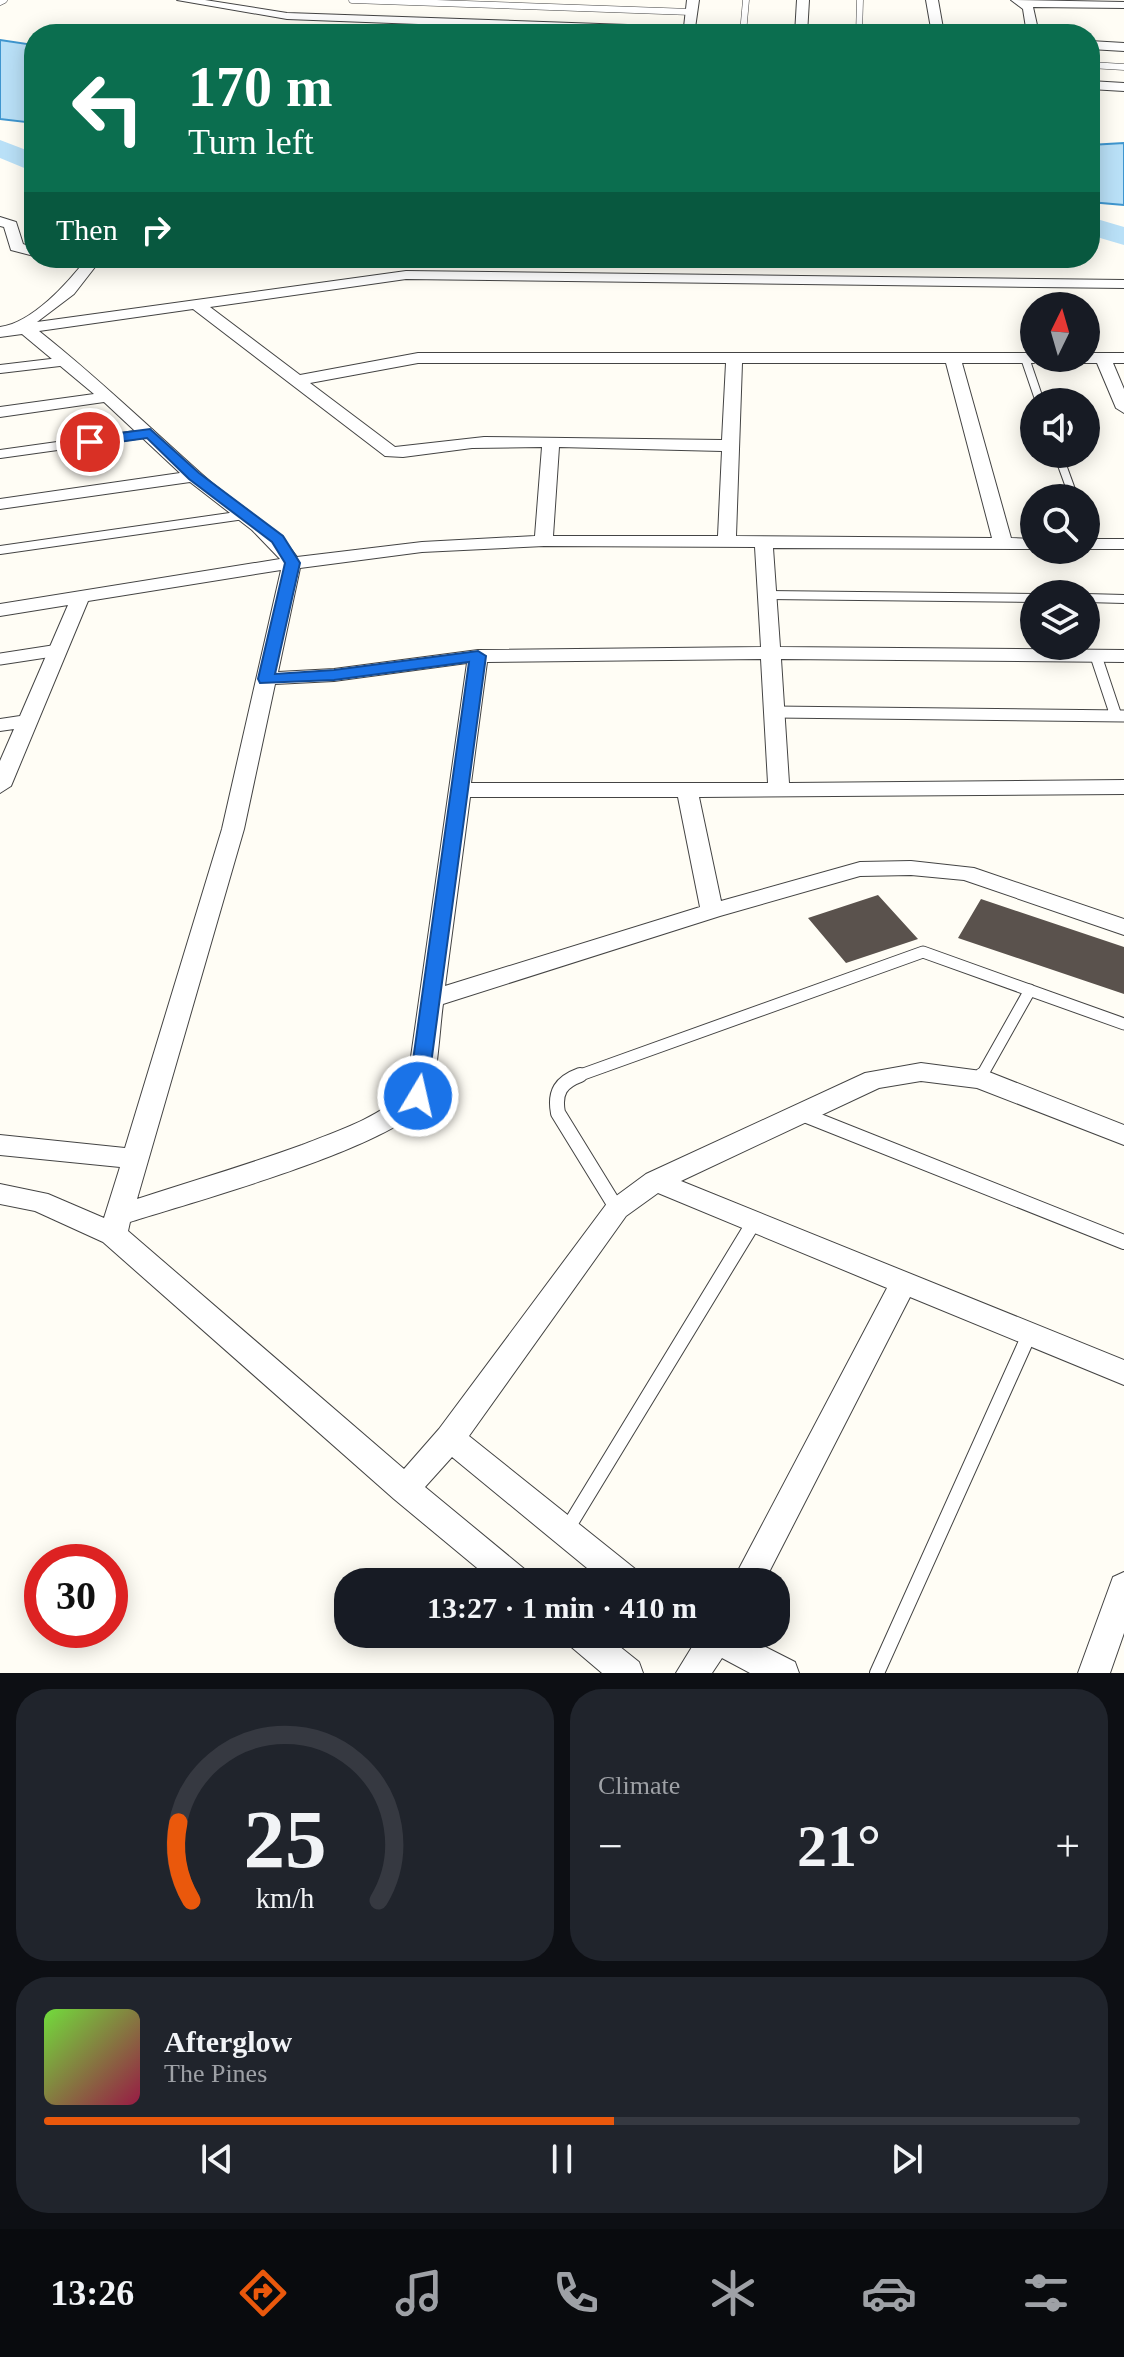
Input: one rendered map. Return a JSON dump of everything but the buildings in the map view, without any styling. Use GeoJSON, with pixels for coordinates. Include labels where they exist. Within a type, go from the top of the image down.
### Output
{"type":"FeatureCollection","features":[{"type":"Feature","properties":{"kind":"street"},"geometry":{"type":"LineString","coordinates":[[183,0],[284,21],[382,24]]}},
{"type":"Feature","properties":{"kind":"street"},"geometry":{"type":"LineString","coordinates":[[220,6],[235,0]]}},
{"type":"Feature","properties":{"kind":"street"},"geometry":{"type":"LineString","coordinates":[[802,24],[803,0]]}},
{"type":"Feature","properties":{"kind":"street"},"geometry":{"type":"LineString","coordinates":[[932,0],[936,24]]}},
{"type":"Feature","properties":{"kind":"street"},"geometry":{"type":"LineString","coordinates":[[1019,1],[1124,5]]}},
{"type":"Feature","properties":{"kind":"street"},"geometry":{"type":"LineString","coordinates":[[1019,1],[1028,7],[1031,24]]}},
{"type":"Feature","properties":{"kind":"street"},"geometry":{"type":"LineString","coordinates":[[1100,46],[1124,47]]}},
{"type":"Feature","properties":{"kind":"street"},"geometry":{"type":"LineString","coordinates":[[1100,86],[1124,87]]}},
{"type":"Feature","properties":{"kind":"street"},"geometry":{"type":"LineString","coordinates":[[0,221],[11,225],[16,247],[24,249]]}},
{"type":"Feature","properties":{"kind":"street"},"geometry":{"type":"LineString","coordinates":[[14,331],[69,291],[87,268]]}},
{"type":"Feature","properties":{"kind":"street"},"geometry":{"type":"LineString","coordinates":[[14,331],[406,275],[1124,284]]}},
{"type":"Feature","properties":{"kind":"street"},"geometry":{"type":"LineString","coordinates":[[196,304],[391,452],[480,442],[551,444],[639,441],[731,446]]}},
{"type":"Feature","properties":{"kind":"street"},"geometry":{"type":"LineString","coordinates":[[14,331],[68,361],[194,476],[278,540],[292,563],[233,829],[116,1225]]}},
{"type":"Feature","properties":{"kind":"street"},"geometry":{"type":"LineString","coordinates":[[295,381],[418,358],[1020,358]]}},
{"type":"Feature","properties":{"kind":"street"},"geometry":{"type":"LineString","coordinates":[[727,542],[734,358]]}},
{"type":"Feature","properties":{"kind":"street"},"geometry":{"type":"LineString","coordinates":[[953,358],[1003,544]]}},
{"type":"Feature","properties":{"kind":"street"},"geometry":{"type":"LineString","coordinates":[[1124,358],[1103,358],[1124,408]]}},
{"type":"Feature","properties":{"kind":"street"},"geometry":{"type":"LineString","coordinates":[[0,412],[107,397]]}},
{"type":"Feature","properties":{"kind":"street"},"geometry":{"type":"LineString","coordinates":[[544,541],[551,444]]}},
{"type":"Feature","properties":{"kind":"street"},"geometry":{"type":"LineString","coordinates":[[0,504],[194,476]]}},
{"type":"Feature","properties":{"kind":"street"},"geometry":{"type":"LineString","coordinates":[[0,610],[292,563],[422,547],[544,541],[1020,544]]}},
{"type":"Feature","properties":{"kind":"street"},"geometry":{"type":"LineString","coordinates":[[764,542],[779,790]]}},
{"type":"Feature","properties":{"kind":"street"},"geometry":{"type":"LineString","coordinates":[[1100,542],[1124,544]]}},
{"type":"Feature","properties":{"kind":"street"},"geometry":{"type":"LineString","coordinates":[[0,786],[80,599]]}},
{"type":"Feature","properties":{"kind":"street"},"geometry":{"type":"LineString","coordinates":[[266,679],[334,675],[478,656],[772,653],[1020,655]]}},
{"type":"Feature","properties":{"kind":"street"},"geometry":{"type":"LineString","coordinates":[[116,1225],[394,1117],[418,1096],[478,656]]}},
{"type":"Feature","properties":{"kind":"street"},"geometry":{"type":"LineString","coordinates":[[1100,656],[1124,656]]}},
{"type":"Feature","properties":{"kind":"street"},"geometry":{"type":"LineString","coordinates":[[0,725],[26,721]]}},
{"type":"Feature","properties":{"kind":"street"},"geometry":{"type":"LineString","coordinates":[[460,790],[1124,787]]}},
{"type":"Feature","properties":{"kind":"street"},"geometry":{"type":"LineString","coordinates":[[687,790],[712,911]]}},
{"type":"Feature","properties":{"kind":"street"},"geometry":{"type":"LineString","coordinates":[[433,998],[712,911],[860,869],[911,868],[966,873],[1124,927]]}},
{"type":"Feature","properties":{"kind":"street"},"geometry":{"type":"LineString","coordinates":[[405,1489],[450,1438],[617,1209],[655,1181],[874,1080],[921,1072],[980,1079],[1124,1135]]}},
{"type":"Feature","properties":{"kind":"street"},"geometry":{"type":"LineString","coordinates":[[0,1145],[135,1159]]}},
{"type":"Feature","properties":{"kind":"street"},"geometry":{"type":"LineString","coordinates":[[655,1181],[1124,1373]]}},
{"type":"Feature","properties":{"kind":"street"},"geometry":{"type":"LineString","coordinates":[[0,1194],[39,1201],[116,1225],[405,1489],[500,1568]]}},
{"type":"Feature","properties":{"kind":"street"},"geometry":{"type":"LineString","coordinates":[[755,1568],[903,1283]]}},
{"type":"Feature","properties":{"kind":"street"},"geometry":{"type":"LineString","coordinates":[[450,1438],[611,1568]]}},
{"type":"Feature","properties":{"kind":"street"},"geometry":{"type":"LineString","coordinates":[[1094,1673],[1124,1587]]}},
{"type":"Feature","properties":{"kind":"street"},"geometry":{"type":"LineString","coordinates":[[597,1648],[627,1673]]}},
{"type":"Feature","properties":{"kind":"street"},"geometry":{"type":"LineString","coordinates":[[692,1673],[708,1648]]}},
{"type":"Feature","properties":{"kind":"street"},"geometry":{"type":"LineString","coordinates":[[738,1648],[783,1673]]}},
{"type":"Feature","properties":{"kind":"lane"},"geometry":{"type":"LineString","coordinates":[[352,0],[692,6]]}},
{"type":"Feature","properties":{"kind":"lane"},"geometry":{"type":"LineString","coordinates":[[744,24],[746,0]]}},
{"type":"Feature","properties":{"kind":"lane"},"geometry":{"type":"LineString","coordinates":[[859,24],[860,0]]}},
{"type":"Feature","properties":{"kind":"lane"},"geometry":{"type":"LineString","coordinates":[[481,24],[484,3]]}},
{"type":"Feature","properties":{"kind":"lane"},"geometry":{"type":"LineString","coordinates":[[1100,66],[1124,67]]}},
{"type":"Feature","properties":{"kind":"lane"},"geometry":{"type":"LineString","coordinates":[[0,369],[68,361]]}},
{"type":"Feature","properties":{"kind":"lane"},"geometry":{"type":"LineString","coordinates":[[0,454],[150,433]]}},
{"type":"Feature","properties":{"kind":"lane"},"geometry":{"type":"LineString","coordinates":[[0,550],[244,515]]}},
{"type":"Feature","properties":{"kind":"lane"},"geometry":{"type":"LineString","coordinates":[[768,595],[1020,598]]}},
{"type":"Feature","properties":{"kind":"lane"},"geometry":{"type":"LineString","coordinates":[[1100,600],[1123,602]]}},
{"type":"Feature","properties":{"kind":"lane"},"geometry":{"type":"LineString","coordinates":[[0,659],[59,650]]}},
{"type":"Feature","properties":{"kind":"lane"},"geometry":{"type":"LineString","coordinates":[[775,712],[1120,716],[1098,660]]}},
{"type":"Feature","properties":{"kind":"lane"},"geometry":{"type":"LineString","coordinates":[[617,1209],[558,1113],[555,1100],[559,1088],[567,1080],[923,952],[1124,1024]]}},
{"type":"Feature","properties":{"kind":"lane"},"geometry":{"type":"LineString","coordinates":[[980,1079],[1030,990]]}},
{"type":"Feature","properties":{"kind":"lane"},"geometry":{"type":"LineString","coordinates":[[801,1114],[1124,1242]]}},
{"type":"Feature","properties":{"kind":"lane"},"geometry":{"type":"LineString","coordinates":[[565,1531],[754,1222]]}},
{"type":"Feature","properties":{"kind":"lane"},"geometry":{"type":"LineString","coordinates":[[877,1673],[1029,1335]]}},
{"type":"Feature","properties":{"kind":"water"},"geometry":{"type":"Polygon","coordinates":[[[0,40],[24,44],[24,122],[0,119],[0,40]]]}},
{"type":"Feature","properties":{"kind":"water"},"geometry":{"type":"Polygon","coordinates":[[[1124,143],[1124,205],[1100,203],[1100,144],[1124,143]]]}},
{"type":"Feature","properties":{"kind":"waterway"},"geometry":{"type":"LineString","coordinates":[[0,148],[24,159]]}},
{"type":"Feature","properties":{"kind":"waterway"},"geometry":{"type":"LineString","coordinates":[[1100,229],[1124,236]]}},
{"type":"Feature","properties":{"kind":"route"},"geometry":{"type":"LineString","coordinates":[[90,442],[150,433],[194,476],[278,540],[292,563],[266,679],[334,675],[478,656],[418,1096]]}}]}
